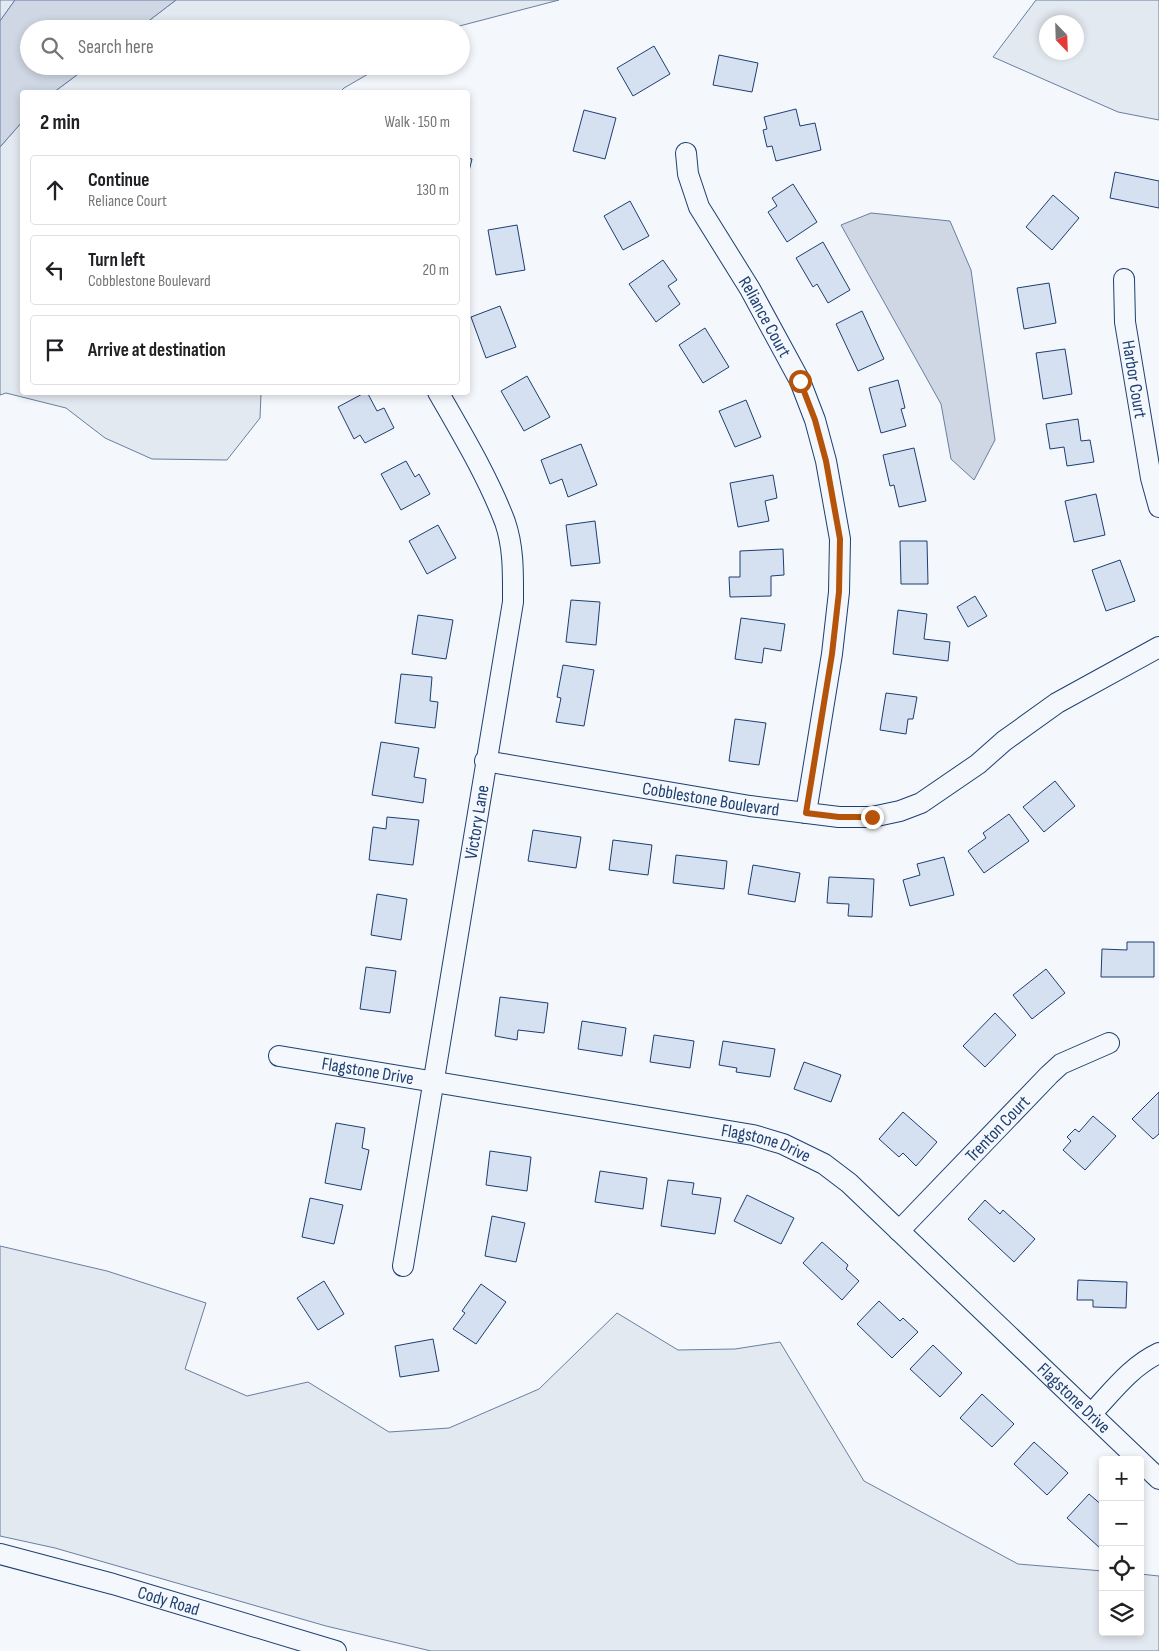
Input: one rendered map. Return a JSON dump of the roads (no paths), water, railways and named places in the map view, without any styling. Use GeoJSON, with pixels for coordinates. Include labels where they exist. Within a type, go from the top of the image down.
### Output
{"type":"FeatureCollection","features":[{"type":"Feature","properties":{"kind":"street","name":"Reliance Court"},"geometry":{"type":"LineString","coordinates":[[686,153],[688,174],[699,207],[750,289],[800,381],[815,420],[826,461],[840,539],[839,592],[832,654],[806,813]]}},
{"type":"Feature","properties":{"kind":"street","name":"Harbor Court"},"geometry":{"type":"LineString","coordinates":[[1124,280],[1125,322],[1151,478],[1159,507]]}},
{"type":"Feature","properties":{"kind":"street","name":"Victory Lane"},"geometry":{"type":"LineString","coordinates":[[403,1266],[485,761],[513,602],[513,561],[505,523],[478,464],[440,395]]}},
{"type":"Feature","properties":{"kind":"street","name":"Cobblestone Boulevard"},"geometry":{"type":"LineString","coordinates":[[485,761],[750,806],[839,817],[872,817],[900,811],[921,803],[978,764],[1004,741],[1056,703],[1159,646]]}},
{"type":"Feature","properties":{"kind":"street","name":"Trenton Court"},"geometry":{"type":"LineString","coordinates":[[899,1231],[1060,1064],[1109,1043]]}},
{"type":"Feature","properties":{"kind":"street","name":"Flagstone Drive"},"geometry":{"type":"LineString","coordinates":[[279,1056],[752,1135],[783,1144],[824,1164],[848,1183],[1136,1456]]}},
{"type":"Feature","properties":{"kind":"street"},"geometry":{"type":"LineString","coordinates":[[1091,1414],[1132,1370],[1146,1359],[1159,1353]]}},
{"type":"Feature","properties":{"kind":"street","name":"Flagstone Drive"},"geometry":{"type":"LineString","coordinates":[[1144,1464],[1159,1479]]}},
{"type":"Feature","properties":{"kind":"street","name":"Cody Road"},"geometry":{"type":"LineString","coordinates":[[0,1554],[113,1584],[336,1651]]}}]}
